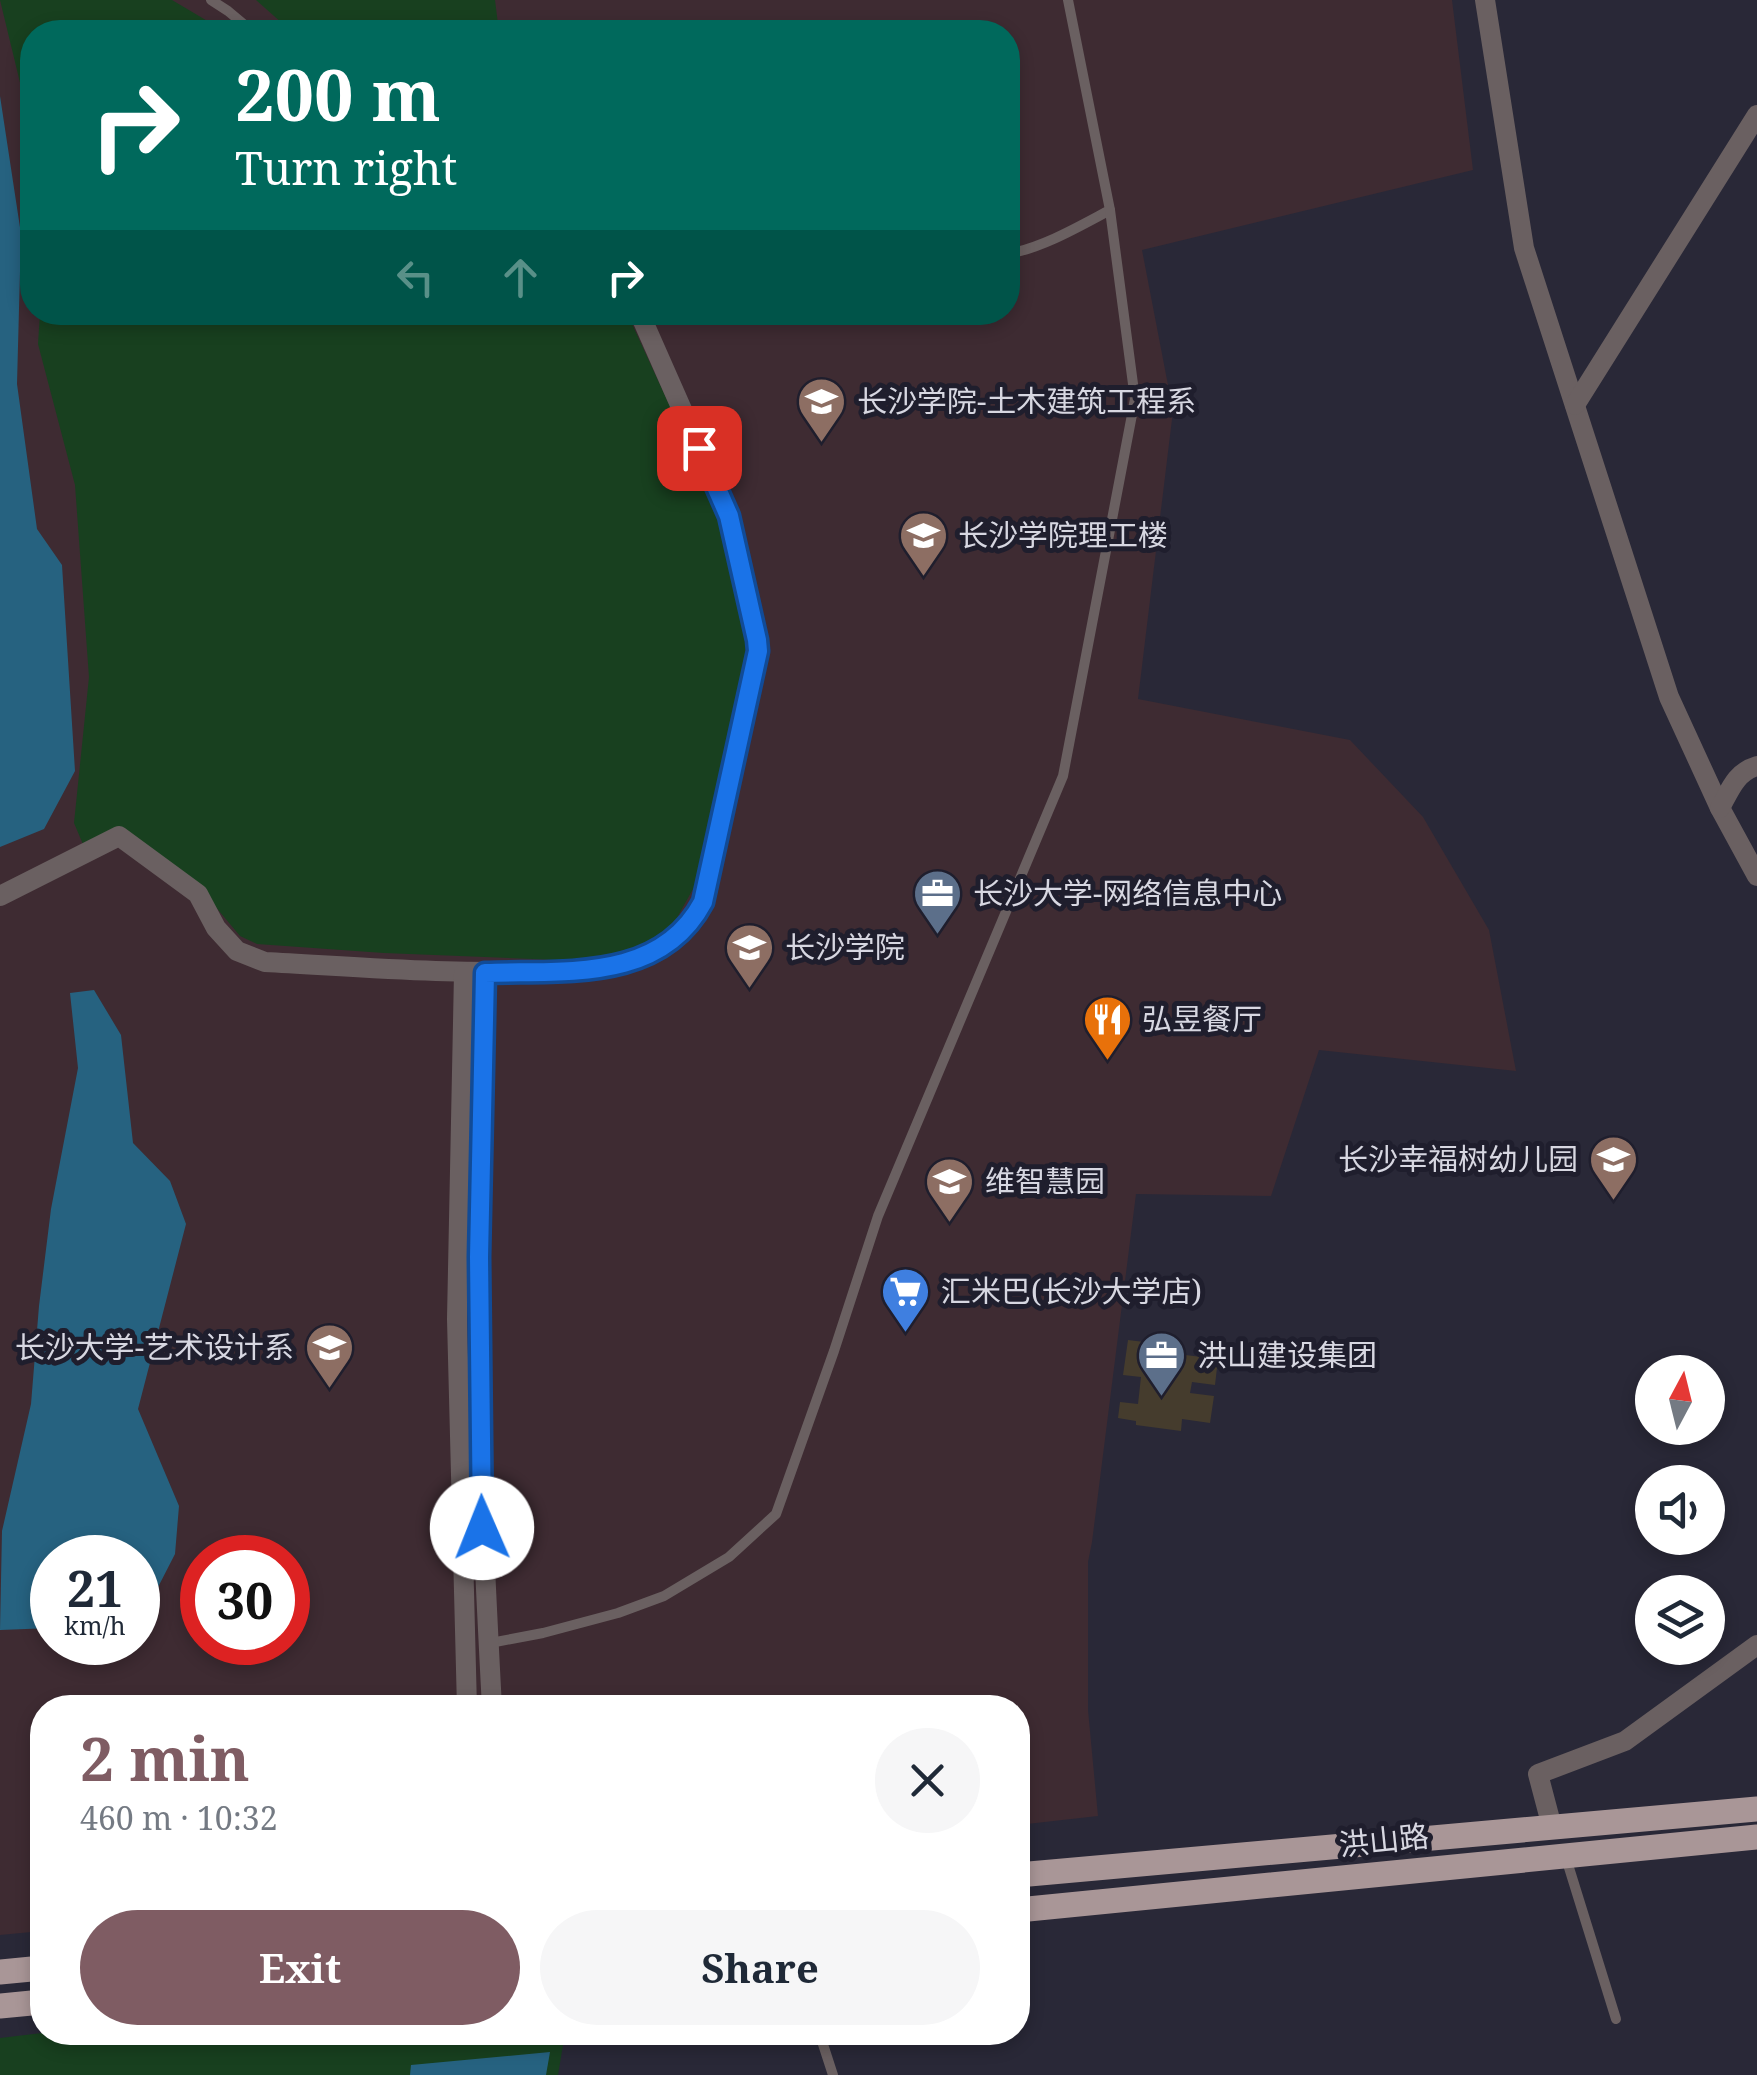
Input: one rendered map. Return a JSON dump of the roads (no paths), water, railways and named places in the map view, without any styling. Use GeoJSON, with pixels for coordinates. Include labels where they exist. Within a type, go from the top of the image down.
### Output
{"type":"FeatureCollection","features":[{"type":"Feature","properties":{"kind":"main road","name":"洪山路"},"geometry":{"type":"LineString","coordinates":[[1030,1874],[1757,1809]]}},
{"type":"Feature","properties":{"kind":"main road","name":"洪山路"},"geometry":{"type":"LineString","coordinates":[[1030,1909],[1757,1837]]}},
{"type":"Feature","properties":{"kind":"main road"},"geometry":{"type":"LineString","coordinates":[[0,1972],[30,1969]]}},
{"type":"Feature","properties":{"kind":"main road"},"geometry":{"type":"LineString","coordinates":[[0,2006],[30,2003]]}},
{"type":"Feature","properties":{"kind":"street"},"geometry":{"type":"LineString","coordinates":[[1485,0],[1524,248],[1669,698],[1720,808],[1757,876]]}},
{"type":"Feature","properties":{"kind":"street"},"geometry":{"type":"LineString","coordinates":[[1575,405],[1757,116]]}},
{"type":"Feature","properties":{"kind":"street"},"geometry":{"type":"LineString","coordinates":[[0,896],[118,836],[198,894],[216,928],[237,951],[266,962],[475,973],[588,969],[642,958],[684,930],[707,891],[756,664],[757,640],[729,516],[644,325]]}},
{"type":"Feature","properties":{"kind":"street"},"geometry":{"type":"LineString","coordinates":[[1720,808],[1738,776],[1757,766]]}},
{"type":"Feature","properties":{"kind":"street"},"geometry":{"type":"LineString","coordinates":[[475,973],[478,1360],[491,1695]]}},
{"type":"Feature","properties":{"kind":"street"},"geometry":{"type":"LineString","coordinates":[[467,1695],[458,1320],[475,973]]}},
{"type":"Feature","properties":{"kind":"street"},"geometry":{"type":"LineString","coordinates":[[1552,1827],[1538,1774],[1625,1741],[1757,1645]]}},
{"type":"Feature","properties":{"kind":"lane"},"geometry":{"type":"LineString","coordinates":[[211,0],[237,20]]}},
{"type":"Feature","properties":{"kind":"lane"},"geometry":{"type":"LineString","coordinates":[[465,1648],[543,1634],[664,1596],[729,1556],[776,1514],[878,1216],[1063,776],[1135,399],[1110,210],[1068,0]]}},
{"type":"Feature","properties":{"kind":"lane"},"geometry":{"type":"LineString","coordinates":[[1020,250],[1110,210]]}},
{"type":"Feature","properties":{"kind":"lane"},"geometry":{"type":"LineString","coordinates":[[1565,1856],[1616,2019]]}},
{"type":"Feature","properties":{"kind":"lane"},"geometry":{"type":"LineString","coordinates":[[823,2045],[832,2075]]}},
{"type":"Feature","properties":{"kind":"water"},"geometry":{"type":"Polygon","coordinates":[[[0,96],[20,227],[17,384],[37,529],[62,565],[75,771],[44,829],[0,847],[0,96]]]}},
{"type":"Feature","properties":{"kind":"water"},"geometry":{"type":"Polygon","coordinates":[[[94,990],[121,1035],[133,1143],[170,1181],[186,1224],[138,1409],[179,1506],[175,1554],[160,1583],[160,1535],[30,1535],[30,1629],[0,1630],[2,1531],[31,1404],[51,1209],[78,1068],[70,993],[94,990]]]}},
{"type":"Feature","properties":{"kind":"water"},"geometry":{"type":"Polygon","coordinates":[[[550,2052],[546,2075],[410,2075],[411,2065],[550,2052]]]}},
{"type":"Feature","properties":{"kind":"place","name":"长沙学院-土木建筑工程系"},"geometry":{"type":"Point","coordinates":[822,444]}},
{"type":"Feature","properties":{"kind":"place","name":"长沙学院理工楼"},"geometry":{"type":"Point","coordinates":[923,578]}},
{"type":"Feature","properties":{"kind":"place","name":"长沙大学-网络信息中心"},"geometry":{"type":"Point","coordinates":[938,936]}},
{"type":"Feature","properties":{"kind":"place","name":"长沙学院"},"geometry":{"type":"Point","coordinates":[750,990]}},
{"type":"Feature","properties":{"kind":"place","name":"弘昱餐厅"},"geometry":{"type":"Point","coordinates":[1107,1062]}},
{"type":"Feature","properties":{"kind":"place","name":"长沙幸福树幼儿园"},"geometry":{"type":"Point","coordinates":[1613,1202]}},
{"type":"Feature","properties":{"kind":"place","name":"维智慧园"},"geometry":{"type":"Point","coordinates":[950,1224]}},
{"type":"Feature","properties":{"kind":"place","name":"汇米巴(长沙大学店)"},"geometry":{"type":"Point","coordinates":[906,1334]}},
{"type":"Feature","properties":{"kind":"place","name":"长沙大学-艺术设计系"},"geometry":{"type":"Point","coordinates":[329,1390]}},
{"type":"Feature","properties":{"kind":"place","name":"洪山建设集团"},"geometry":{"type":"Point","coordinates":[1162,1398]}}]}
